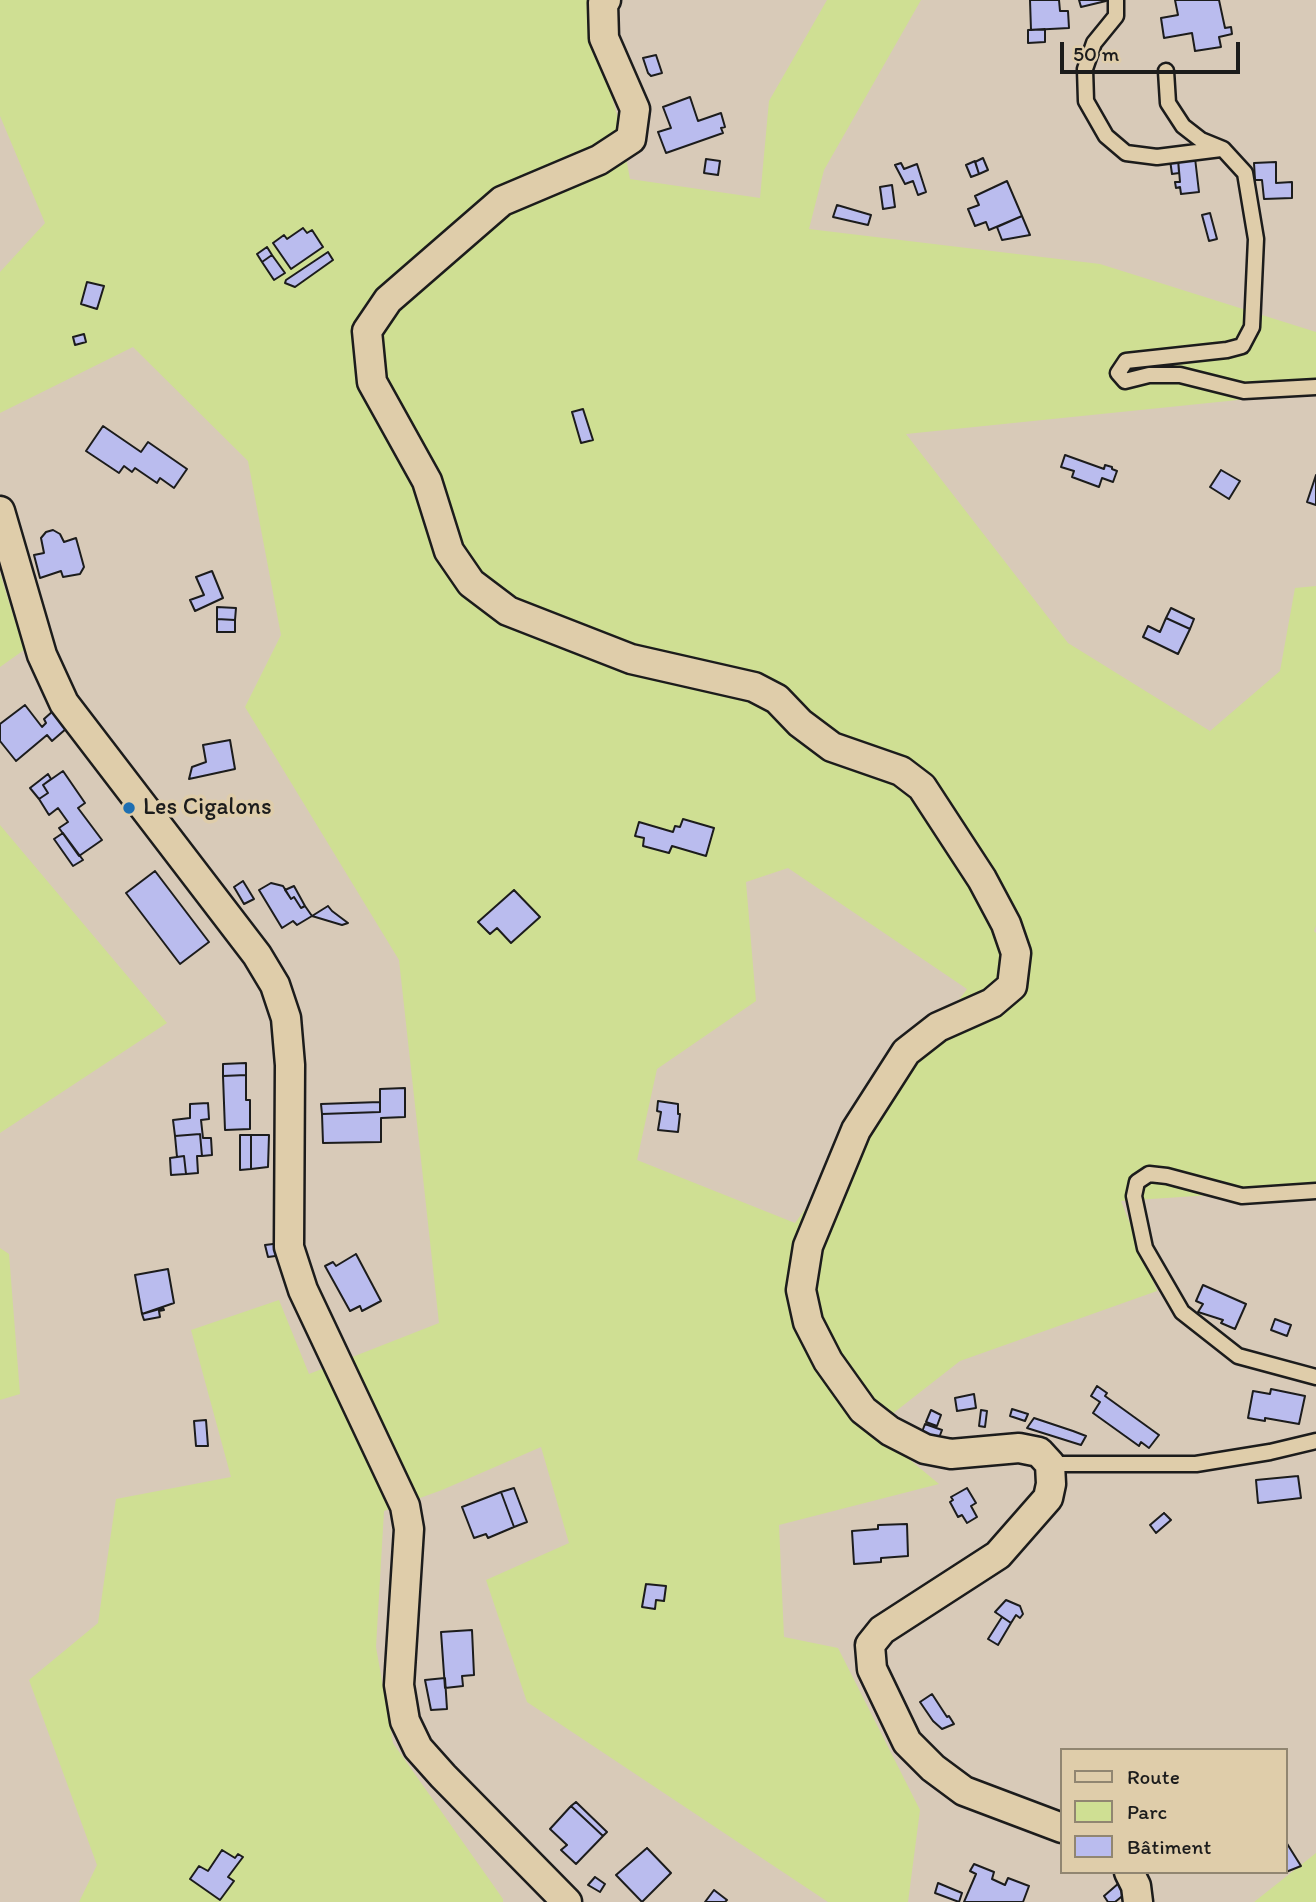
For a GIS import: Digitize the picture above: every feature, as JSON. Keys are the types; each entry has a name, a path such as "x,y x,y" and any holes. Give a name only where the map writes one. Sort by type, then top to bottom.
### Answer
{"street":[{"path":"606,0 603,3 604,38 635,108 631,139 599,160 502,201 388,300 367,331 372,382 428,481 450,551 471,583 508,611 631,659 754,687 778,699 800,723 832,747 901,771 922,786 982,879 1006,924 1016,953 1012,986 992,1003 938,1027 906,1052 856,1130 808,1246 801,1290 808,1322 828,1361 863,1410 890,1431 925,1449 951,1454 1019,1448 1039,1452 1050,1464 1051,1485 1048,1499 998,1555 881,1630 870,1645 872,1669 907,1742 933,1768 964,1791 1060,1827"},
{"path":"0,511 42,654 64,703 257,954 275,985 286,1018 290,1065 289,1247 303,1290 405,1506 409,1529 399,1685 405,1721 418,1748 443,1776 567,1902"},
{"path":"1130,1874 1136,1886 1138,1902"}],"lane":[{"path":"1116,0 1116,16 1094,43 1085,69 1086,101 1106,136 1126,153 1157,157 1223,149"},
{"path":"1166,71 1168,103 1183,126 1201,140 1223,149 1245,173 1256,239 1252,327 1242,346 1126,361 1118,373 1125,381 1149,375 1180,374 1244,391 1316,387"},
{"path":"1316,1191 1242,1196 1149,1174 1137,1182 1134,1196 1145,1248 1182,1312 1238,1356 1316,1377"},
{"path":"1050,1464 1196,1464 1270,1452 1316,1441"}],"green space":[{"path":"0,0 601,0 587,15 619,121 630,179 760,198 769,101 827,0 921,0 824,170 809,229 1100,264 1316,332 1316,392 906,434 1068,643 1210,731 1280,671 1295,588 1316,586 1316,1188 1121,1201 1157,1291 960,1361 873,1429 939,1484 779,1525 784,1637 838,1648 920,1810 908,1902 828,1902 527,1702 486,1580 569,1543 541,1447 442,1490 384,1511 376,1647 393,1743 503,1902 79,1902 97,1865 29,1680 98,1623 116,1499 231,1477 191,1330 279,1300 309,1374 439,1323 399,960 245,707 281,635 248,461 133,347 0,413 0,272 45,223 0,116","holes":["788,868 967,989 795,1223 637,1160 657,1069 756,1001 746,882"]},
{"path":"0,573 24,650 0,667"},
{"path":"0,825 167,1023 0,1133"},
{"path":"0,1248 9,1254 20,1394 0,1400"},
{"path":"1316,1853 1316,1902 1254,1902"}],"building":[{"path":"1030,0 1059,0 1060,11 1068,11 1069,28 1031,30"},
{"path":"1079,0 1106,0 1106,1 1081,7"},
{"path":"1175,0 1219,0 1225,28 1231,27 1232,34 1219,37 1221,47 1195,51 1192,33 1164,38 1161,18 1178,15"},
{"path":"1045,29 1045,42 1028,43 1028,30"},
{"path":"656,55 662,73 651,76 643,58"},
{"path":"690,97 698,121 721,113 725,127 721,128 723,133 666,153 658,132 671,128 663,107"},
{"path":"983,158 988,170 979,174 975,162"},
{"path":"1195,158 1199,192 1181,194 1180,187 1176,188 1175,182 1180,182 1178,159"},
{"path":"706,159 720,161 718,175 704,173"},
{"path":"1178,159 1179,173 1172,174 1170,160"},
{"path":"975,161 979,174 971,177 966,165"},
{"path":"1276,162 1276,183 1292,182 1292,198 1264,199 1262,180 1255,180 1254,163"},
{"path":"901,163 904,169 917,164 926,192 918,195 913,181 905,184 895,165"},
{"path":"1007,181 1022,216 989,230 986,222 975,226 968,209 979,205 975,196"},
{"path":"892,185 895,207 883,209 880,187"},
{"path":"837,205 871,215 868,225 833,217"},
{"path":"1210,213 1217,239 1209,241 1202,215"},
{"path":"1022,216 1030,235 1002,240 997,227"},
{"path":"303,228 307,233 312,230 323,247 291,269 273,243 284,235 287,239"},
{"path":"267,247 272,255 262,262 257,254"},
{"path":"328,252 333,260 295,287 285,283 286,280"},
{"path":"272,255 285,273 274,280 262,262"},
{"path":"87,282 104,286 97,309 81,304"},
{"path":"84,334 86,342 75,345 73,337"},
{"path":"583,409 593,440 581,443 572,412"},
{"path":"103,426 141,452 148,442 187,469 174,488 160,478 157,483 135,468 132,472 124,466 119,473 86,451"},
{"path":"1065,455 1104,469 1105,465 1112,467 1117,471 1113,482 1102,478 1099,487 1072,477 1074,471 1061,467"},
{"path":"1221,470 1240,481 1229,499 1210,487"},
{"path":"1316,475 1316,505 1307,502"},
{"path":"53,530 60,534 64,542 76,538 84,567 80,574 63,577 61,571 40,578 34,555 44,553 41,538 46,532"},
{"path":"212,571 223,598 195,611 190,600 204,595 196,577"},
{"path":"217,607 236,608 235,620 217,619"},
{"path":"1171,608 1194,619 1190,629 1166,618"},
{"path":"1166,618 1190,629 1178,654 1143,637 1148,626 1160,632"},
{"path":"217,619 235,620 235,632 217,632"},
{"path":"25,705 42,727 46,723 44,719 53,711 67,728 52,741 47,735 16,761 0,741 0,724"},
{"path":"230,740 235,769 189,779 192,767 206,762 203,745"},
{"path":"63,771 85,803 78,808 102,840 79,856 59,828 68,822 58,808 49,815 39,799 48,793 43,785"},
{"path":"48,774 51,779 43,785 48,793 39,799 30,788"},
{"path":"683,819 714,828 706,856 672,846 669,853 643,846 644,838 635,836 639,822 673,832 675,826 680,827"},
{"path":"63,833 83,860 73,866 54,839"},
{"path":"155,871 209,942 180,964 126,893"},
{"path":"243,881 254,899 244,904 234,887"},
{"path":"271,883 283,886 291,899 294,897 301,908 305,906 312,916 297,925 293,921 282,928 259,890"},
{"path":"294,886 305,906 301,908 285,890"},
{"path":"514,890 540,917 511,943 497,928 490,934 478,922"},
{"path":"328,906 348,923 342,925 312,916"},
{"path":"246,1063 246,1075 223,1076 223,1064"},
{"path":"246,1075 246,1100 250,1100 250,1129 225,1130 223,1076"},
{"path":"405,1088 405,1117 381,1118 381,1142 323,1143 322,1114 380,1112 380,1089"},
{"path":"658,1101 678,1104 678,1132 658,1130 661,1112 657,1111"},
{"path":"380,1102 380,1112 322,1114 321,1104"},
{"path":"208,1103 209,1119 201,1120 203,1138 211,1138 212,1155 202,1156 200,1134 175,1136 173,1120 190,1118 190,1104"},
{"path":"200,1134 202,1156 197,1156 198,1173 186,1174 184,1156 177,1157 175,1136"},
{"path":"240,1135 251,1135 251,1169 240,1170"},
{"path":"251,1135 269,1135 268,1167 251,1169"},
{"path":"184,1156 186,1174 171,1175 170,1158"},
{"path":"281,1243 283,1255 268,1257 265,1245"},
{"path":"356,1254 381,1301 362,1311 360,1306 350,1311 325,1266 333,1262 336,1266"},
{"path":"168,1269 174,1303 142,1314 135,1275"},
{"path":"1203,1285 1246,1304 1235,1329 1221,1323 1223,1320 1198,1312 1203,1304 1196,1301"},
{"path":"163,1308 164,1310 159,1311 160,1317 144,1320 142,1314"},
{"path":"1275,1319 1291,1325 1287,1336 1271,1330"},
{"path":"1097,1386 1107,1393 1105,1396 1159,1435 1149,1448 1141,1442 1139,1446 1093,1413 1100,1402 1091,1396"},
{"path":"1271,1389 1305,1396 1299,1424 1248,1418 1253,1391 1270,1394"},
{"path":"974,1394 976,1408 957,1411 955,1398"},
{"path":"1012,1409 1028,1414 1025,1421 1010,1416"},
{"path":"931,1410 941,1415 937,1426 926,1422"},
{"path":"981,1410 987,1411 985,1427 979,1426"},
{"path":"1034,1418 1086,1436 1081,1445 1027,1428"},
{"path":"206,1420 208,1446 196,1446 194,1421"},
{"path":"925,1424 942,1430 939,1438 922,1432"},
{"path":"1298,1476 1301,1498 1258,1503 1256,1480"},
{"path":"514,1488 527,1522 514,1527 501,1492"},
{"path":"967,1488 976,1503 971,1506 977,1517 967,1523 962,1515 958,1517 950,1502 953,1500 951,1497"},
{"path":"501,1492 514,1527 488,1538 486,1534 474,1538 462,1507"},
{"path":"1164,1513 1171,1520 1156,1533 1150,1525"},
{"path":"907,1524 908,1556 854,1564 852,1531 878,1529 878,1525"},
{"path":"646,1584 666,1586 664,1601 656,1600 655,1609 642,1607"},
{"path":"1006,1600 1020,1606 1023,1614 1020,1618 1016,1615 1011,1623 995,1612"},
{"path":"1002,1617 1011,1623 998,1645 988,1639"},
{"path":"472,1630 474,1675 462,1676 463,1686 445,1688 441,1632"},
{"path":"445,1678 447,1709 431,1710 425,1680"},
{"path":"932,1694 954,1724 942,1729 933,1721 920,1702"},
{"path":"576,1802 607,1832 603,1836 571,1806"},
{"path":"571,1806 603,1836 576,1864 561,1850 567,1845 550,1829"},
{"path":"1288,1845 1301,1866 1288,1871"},
{"path":"647,1848 671,1873 642,1902 616,1875"},
{"path":"222,1850 235,1858 238,1854 243,1857 228,1877 234,1881 220,1900 190,1879 199,1866 208,1871"},
{"path":"974,1864 994,1872 992,1879 1005,1885 1008,1878 1029,1886 1023,1902 964,1902 976,1874 970,1871"},
{"path":"595,1877 605,1884 600,1892 588,1885"},
{"path":"938,1883 962,1893 959,1902 935,1893"},
{"path":"1119,1883 1126,1893 1115,1902 1108,1902 1104,1896"},
{"path":"714,1890 727,1900 705,1902"}],"place":[{"name":"Les Cigalons","path":"129,808"}]}
